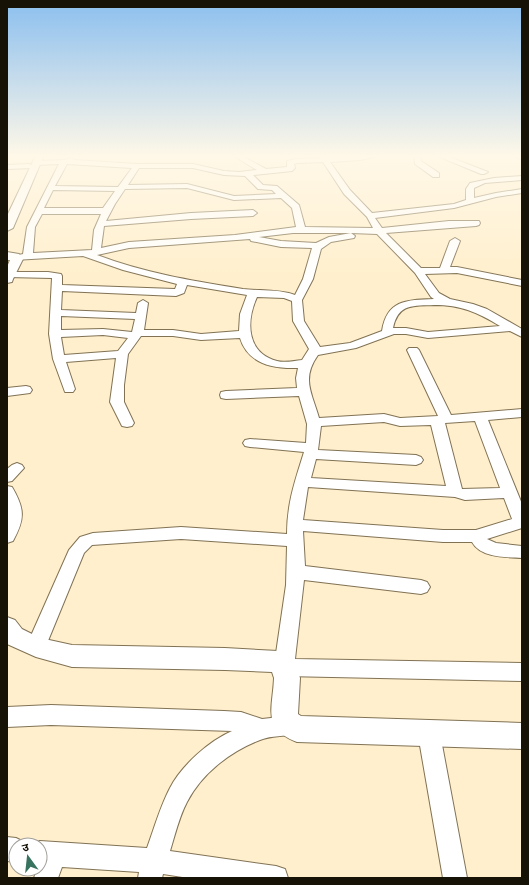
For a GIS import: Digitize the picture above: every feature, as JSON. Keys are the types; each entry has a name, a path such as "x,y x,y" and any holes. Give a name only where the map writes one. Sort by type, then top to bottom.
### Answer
{"main road":[{"path":"7,214 14,196"},
{"path":"7,226 20,196"},
{"path":"8,277 17,257"},
{"path":"7,627 13,636 36,647 72,656 251,660 278,662 284,667 287,674 284,713 285,719 289,726 297,729 522,736"}],"street":[{"path":"17,257 30,233 38,211 46,196"},
{"path":"90,253 100,224 117,196"},
{"path":"232,196 240,198 277,196"},
{"path":"283,196 296,207 301,229"},
{"path":"351,196 370,216 379,231 418,271 435,295 447,302"},
{"path":"470,196 470,203"},
{"path":"370,216 442,208 470,203 492,196"},
{"path":"38,211 107,211"},
{"path":"100,224 253,213"},
{"path":"17,257 90,253 129,245 242,237 301,229 379,231 449,224 476,223"},
{"path":"366,230 363,234 324,242 319,246 308,279 297,300 298,320 315,349 305,364 303,372 304,392 313,422 314,431 311,451 301,482 294,533 296,572 284,667 522,672"},
{"path":"242,237 281,244 319,246"},
{"path":"444,269 455,241"},
{"path":"90,253 141,273 253,293 290,297 297,300"},
{"path":"418,271 444,269 465,271 522,283"},
{"path":"8,277 57,276 55,334 59,359 69,389"},
{"path":"57,288 176,293 180,291 183,281"},
{"path":"253,293 245,310 244,334 253,352 269,362 282,365 305,364"},
{"path":"387,333 392,312 396,308 409,304 447,302 477,308 522,334"},
{"path":"127,423 117,402 122,354 136,334 142,303"},
{"path":"55,313 140,316"},
{"path":"314,352 352,346 387,333 406,331 428,335 511,328"},
{"path":"55,334 103,332 136,334 173,333 201,337 244,334"},
{"path":"413,350 442,420 455,492"},
{"path":"59,359 122,354"},
{"path":"7,392 26,390"},
{"path":"226,395 304,392"},
{"path":"313,422 384,418 404,422 522,413"},
{"path":"36,647 76,550 86,541 106,538 182,534 294,533 478,536 484,533 514,526 519,523 520,519 515,501 480,416"},
{"path":"250,443 311,451 416,460"},
{"path":"301,482 455,492 465,495 515,501"},
{"path":"7,491 15,509 15,516 7,537"},
{"path":"478,536 478,541 482,545 489,548 522,552"},
{"path":"296,572 421,587"},
{"path":"7,717 51,715 224,720 241,722 262,729"},
{"path":"152,869 178,795 195,772 211,756 233,742 262,729 289,726"},
{"path":"429,734 455,878"},
{"path":"48,853 152,869 276,878"}]}
